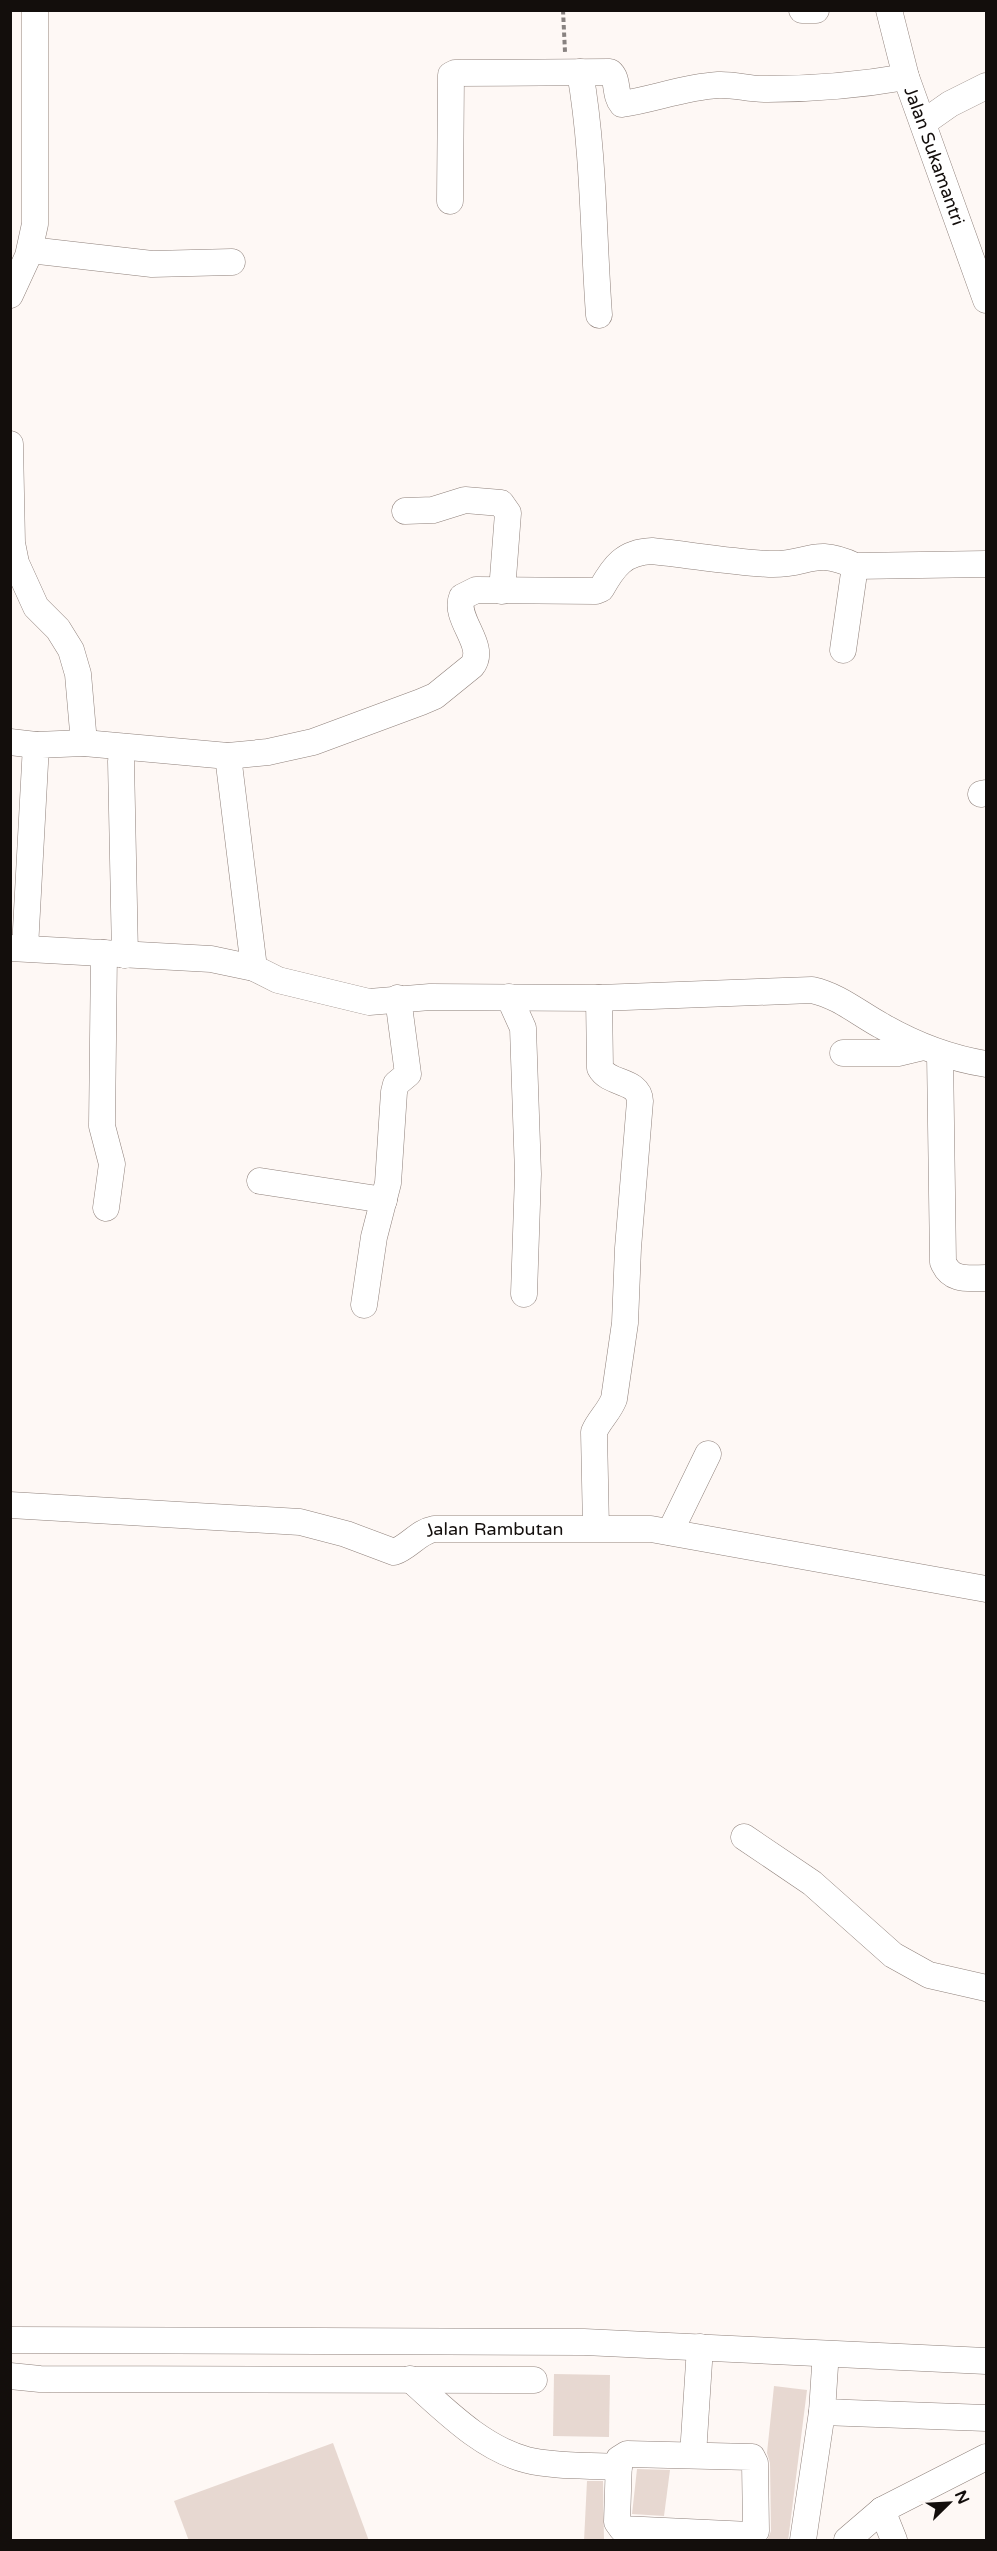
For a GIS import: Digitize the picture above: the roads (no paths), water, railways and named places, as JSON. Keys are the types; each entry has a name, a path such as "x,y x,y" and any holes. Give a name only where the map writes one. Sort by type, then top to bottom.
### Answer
{"street":[{"path":"10,295 30,250 35,224 35,10"},
{"path":"802,10 816,10"},
{"name":"Jalan Sukamantri","path":"889,10 906,76 987,300"},
{"path":"572,73 590,133 592,211 599,315"},
{"path":"450,201 452,75 455,74 612,73 615,76 622,104 675,91 720,85 755,89 808,88 866,84 906,76"},
{"path":"922,123 950,104 987,86"},
{"path":"30,250 152,264 232,262"},
{"path":"10,444 12,543 16,563 36,607 58,629 72,650 78,674 84,742"},
{"path":"405,511 433,510 465,500 501,503 508,513 502,591"},
{"path":"10,742 36,745 84,742 228,756 268,752 313,742 435,696 472,666 476,656 461,611 462,597 476,590 598,591 618,562 629,555 645,551 770,564 822,556 855,566 987,564"},
{"path":"843,650 855,566"},
{"path":"36,745 18,948 211,959 254,968 278,980 369,1002 398,998 598,998 812,990 829,993 887,1029 931,1050 987,1065"},
{"path":"228,756 254,968"},
{"path":"106,1208 112,1164 102,1126 114,954 121,761"},
{"path":"364,1305 374,1237 384,1200 394,1092 396,1084 408,1074 398,998"},
{"path":"509,998 523,1028 528,1174 524,1294"},
{"path":"596,1528 594,1432 598,1423 610,1410 614,1399 625,1323 628,1248 640,1101 633,1087 604,1075 600,1068 598,998"},
{"path":"843,1053 885,1054 931,1050"},
{"path":"931,1050 943,1262 947,1272 956,1277 987,1278"},
{"path":"260,1180 384,1200"},
{"path":"670,1532 708,1454"},
{"name":"Jalan Rambutan","path":"10,1505 300,1522 346,1534 390,1551 401,1549 421,1534 434,1529 635,1528 670,1532 987,1589"},
{"path":"744,1837 812,1883 893,1955 929,1975 987,1988"},
{"path":"10,2340 584,2342 987,2361"},
{"path":"693,2455 700,2347"},
{"path":"803,2541 822,2412 825,2366"},
{"path":"10,2376 40,2379 534,2380"},
{"path":"10,2390 40,2379"},
{"path":"410,2379 461,2423 504,2452 528,2460 619,2467"},
{"path":"822,2412 987,2418"},
{"path":"627,2454 693,2455 749,2456 753,2459 756,2529 754,2533 750,2535 622,2529 617,2522 619,2459 627,2454"},
{"path":"847,2541 882,2510 987,2457"},
{"path":"882,2510 894,2541"}]}
